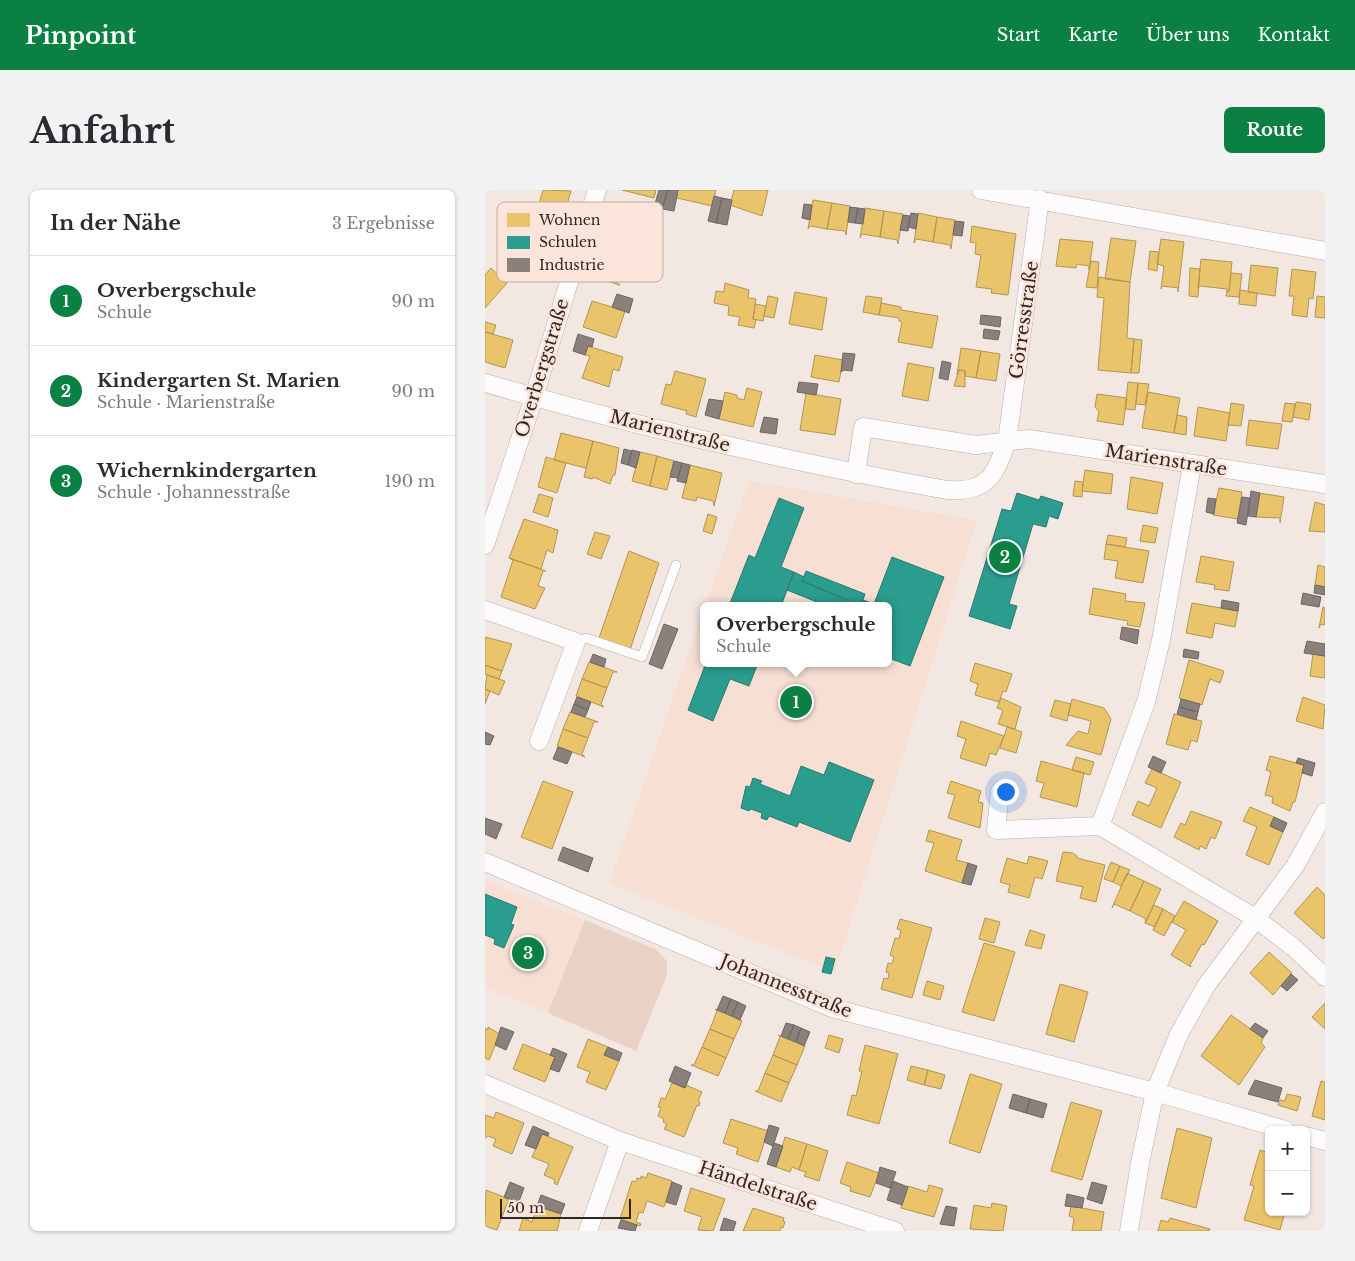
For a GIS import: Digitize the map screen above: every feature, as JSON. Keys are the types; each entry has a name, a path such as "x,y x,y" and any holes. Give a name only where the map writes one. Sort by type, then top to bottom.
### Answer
{"street":[{"name":"Overbergstraße","path":"593,202 597,190"},
{"path":"981,190 1325,251"},
{"name":"Görresstraße","path":"1007,441 1040,199"},
{"name":"Overbergstraße","path":"485,545 534,397 569,282"},
{"name":"Marienstraße","path":"485,383 753,452 856,474 962,491 985,484 998,466 1007,441"},
{"name":"Marienstraße","path":"856,474 863,427 976,444 1029,439 1325,484"},
{"path":"1100,826 1146,702 1161,640 1192,465"},
{"path":"485,610 576,642 539,741"},
{"path":"1000,791 996,830 1100,826 1255,918 1293,947 1325,977"},
{"path":"1129,1231 1139,1163 1155,1092 1179,1034 1206,986 1295,866 1325,812"},
{"name":"Johannesstraße","path":"485,862 831,1008 1155,1092 1271,1126"},
{"name":"Händelstraße","path":"485,1084 620,1141 895,1231"},
{"path":"1310,1137 1325,1141"},
{"path":"588,1231 620,1141"}],"lane":[{"path":"576,642 586,638 642,657 676,565"}],"shaded area":[{"path":"749,481 977,520 835,972 609,884 700,620 700,667 892,667 892,602 706,602"},
{"path":"485,880 585,920 548,1013 485,987"},
{"path":"585,920 655,949 667,961 667,975 636,1051 548,1013"}],"building: Wohnen":[{"path":"543,190 571,191 568,202 540,202"},
{"path":"622,190 656,190 654,198"},
{"path":"678,190 716,190 712,206 677,198"},
{"path":"734,190 768,190 762,216 730,205"},
{"path":"813,200 832,203 827,229 810,226 808,229"},
{"path":"832,203 850,206 846,235 845,231 827,229"},
{"path":"865,208 884,211 880,237 862,234 860,238"},
{"path":"884,211 903,214 898,244 897,240 880,237"},
{"path":"918,213 937,217 933,242 916,239 914,243"},
{"path":"937,217 955,220 951,249 950,245 933,242"},
{"path":"972,226 1016,234 1008,295 991,293 992,289 976,287 981,255 975,254 976,243 970,242"},
{"path":"1111,238 1136,241 1130,282 1105,279"},
{"path":"1060,239 1093,242 1089,270 1089,266 1077,264 1076,268 1056,266"},
{"path":"1161,239 1184,242 1178,292 1178,288 1162,286 1161,289 1164,266 1157,264"},
{"path":"1150,251 1159,252 1157,271 1148,269"},
{"path":"1201,259 1232,262 1229,291 1227,289 1200,286 1198,288"},
{"path":"1091,261 1099,262 1097,288 1086,287"},
{"path":"1251,265 1278,268 1275,296 1248,292"},
{"path":"491,268 497,274 497,282 507,283 485,308 485,275"},
{"path":"1190,268 1200,269 1198,297 1189,296"},
{"path":"1292,269 1316,272 1313,299 1309,298 1307,317 1292,315 1294,296 1289,296"},
{"path":"1231,273 1242,274 1239,297 1226,296 1227,291 1229,291"},
{"path":"1099,277 1130,282 1127,338 1134,339 1131,373 1098,370 1104,298 1097,297"},
{"path":"725,283 749,290 748,298 756,299 753,319 756,320 754,328 738,325 740,317 728,315 729,306 714,303 716,291 724,292"},
{"path":"1240,290 1257,293 1256,306 1239,304"},
{"path":"795,292 827,298 822,330 789,324"},
{"path":"768,296 778,298 774,318 764,316"},
{"path":"866,296 882,298 879,315 863,312"},
{"path":"1317,296 1325,297 1325,318 1315,317"},
{"path":"592,301 625,311 616,338 583,327"},
{"path":"881,303 901,307 901,310 938,316 932,348 898,342 902,322 899,321 899,318 879,315"},
{"path":"755,304 766,306 763,321 753,319"},
{"path":"485,322 496,325 493,334 485,332"},
{"path":"485,332 513,340 505,368 485,362"},
{"path":"1134,339 1142,340 1139,373 1131,373"},
{"path":"588,346 623,357 619,371 613,369 609,387 582,378 590,356 585,355"},
{"path":"961,348 981,351 976,378 965,376 965,371 959,370 957,375"},
{"path":"981,351 1000,354 996,381 976,378"},
{"path":"815,355 843,360 839,382 811,377"},
{"path":"908,363 934,368 928,401 902,396"},
{"path":"959,370 965,371 965,387 954,386"},
{"path":"675,371 706,379 696,417 686,414 687,411 661,404 666,384 671,385"},
{"path":"1128,382 1138,383 1135,410 1125,409"},
{"path":"1138,383 1149,384 1145,405 1136,404"},
{"path":"747,388 762,392 753,427 719,419 725,392 737,395 737,398 744,400"},
{"path":"1148,392 1180,398 1174,433 1142,428"},
{"path":"806,393 841,399 835,435 800,430"},
{"path":"1097,394 1127,398 1123,425 1097,421 1099,412 1095,407"},
{"path":"1296,402 1311,404 1309,420 1293,417"},
{"path":"1231,403 1244,405 1241,426 1228,425"},
{"path":"1285,403 1295,404 1292,422 1282,421"},
{"path":"1198,407 1230,413 1226,441 1194,436"},
{"path":"1177,415 1187,417 1186,435 1174,433"},
{"path":"1249,420 1282,424 1278,449 1246,445"},
{"path":"561,433 593,441 586,468 554,460"},
{"path":"593,441 619,448 615,475 613,475 610,484 593,477 592,479 584,477"},
{"path":"640,452 657,456 650,486 632,481"},
{"path":"657,456 674,461 667,490 650,486"},
{"path":"546,457 566,463 557,493 538,487"},
{"path":"690,465 722,473 714,506 713,501 697,497 696,501 682,498"},
{"path":"1085,470 1113,474 1111,494 1082,491"},
{"path":"1131,477 1163,483 1157,514 1127,509"},
{"path":"1075,481 1083,482 1082,497 1073,496"},
{"path":"1219,488 1242,492 1238,519 1213,515"},
{"path":"1259,493 1284,497 1280,523 1280,518 1256,517"},
{"path":"539,494 553,498 548,517 533,512"},
{"path":"1315,502 1325,505 1325,532 1309,531"},
{"path":"708,514 717,517 712,534 703,531"},
{"path":"524,519 558,530 553,553 547,550 541,569 509,558"},
{"path":"1143,525 1158,528 1155,543 1140,541"},
{"path":"595,532 610,536 601,559 587,554"},
{"path":"1108,535 1127,538 1125,547 1106,544"},
{"path":"1106,544 1149,551 1143,583 1115,578 1118,561 1104,559"},
{"path":"629,551 659,563 630,650 599,638"},
{"path":"1201,556 1234,562 1229,591 1214,589 1215,585 1196,582"},
{"path":"509,558 546,571 543,571 538,586 545,588 535,609 501,597 513,560"},
{"path":"1318,565 1325,567 1325,587 1315,585"},
{"path":"1093,588 1126,594 1125,601 1145,603 1140,627 1127,625 1128,621 1089,614"},
{"path":"1192,603 1238,611 1235,627 1215,623 1212,638 1186,633"},
{"path":"1323,607 1325,608 1325,625 1321,624 1319,628"},
{"path":"485,637 512,644 502,671 485,665"},
{"path":"1313,654 1325,656 1325,678 1310,676"},
{"path":"1189,660 1224,671 1220,683 1210,679 1202,705 1179,698"},
{"path":"589,662 617,672 613,672 607,688 582,679"},
{"path":"975,663 1012,674 1006,692 1003,691 999,702 975,695 978,684 970,681"},
{"path":"485,665 502,671 499,679 485,674"},
{"path":"487,675 505,681 499,695 485,689"},
{"path":"582,679 607,688 601,704 604,707 576,696"},
{"path":"485,689 490,691 485,704"},
{"path":"1303,697 1325,705 1323,729 1296,721"},
{"path":"1001,698 1021,707 1015,729 998,724 1003,710 997,708"},
{"path":"1072,699 1104,708 1111,719 1101,755 1066,745 1078,731 1088,734 1091,721 1068,715"},
{"path":"1055,700 1071,704 1067,721 1050,716"},
{"path":"570,712 598,722 594,722 588,738 563,729"},
{"path":"1174,714 1202,721 1197,742 1191,740 1188,750 1166,744"},
{"path":"961,721 1004,736 996,755 990,753 986,766 960,758 966,739 957,736"},
{"path":"1007,727 1022,732 1016,753 1000,748"},
{"path":"563,729 588,738 582,754 585,757 557,746"},
{"path":"1270,756 1304,765 1295,802 1293,802 1290,811 1272,803 1273,797 1265,795 1271,772 1266,770"},
{"path":"1076,757 1094,762 1090,775 1072,770"},
{"path":"1041,761 1084,773 1077,807 1040,797 1044,783 1036,781"},
{"path":"1152,769 1181,782 1161,828 1132,815 1138,801 1149,806 1157,788 1145,783"},
{"path":"543,781 573,792 552,849 521,837"},
{"path":"951,781 981,791 978,802 983,803 980,828 948,818 955,795 947,793"},
{"path":"1250,807 1274,817 1270,826 1283,832 1269,865 1246,855 1257,827 1243,821"},
{"path":"1191,811 1222,822 1215,839 1211,837 1206,849 1200,846 1199,850 1174,837 1181,823 1185,825"},
{"path":"929,830 962,840 956,860 968,863 962,883 925,871 934,843 926,841"},
{"path":"1063,852 1073,853 1077,858 1105,865 1096,902 1080,898 1083,887 1056,881"},
{"path":"1029,856 1048,861 1042,879 1035,877 1029,898 1008,892 1010,885 1000,882 1007,858 1027,864"},
{"path":"1111,862 1120,866 1113,882 1104,879"},
{"path":"1120,866 1130,870 1121,886 1113,882"},
{"path":"1127,873 1144,881 1130,911 1114,904 1112,908"},
{"path":"1144,881 1161,889 1145,923 1146,919 1130,911"},
{"path":"1317,887 1325,895 1325,937 1323,939 1294,913"},
{"path":"1184,901 1218,921 1204,945 1202,944 1190,965 1191,967 1171,955 1186,930 1172,922"},
{"path":"1154,905 1163,909 1155,927 1145,923"},
{"path":"1163,909 1175,916 1164,936 1153,930"},
{"path":"985,918 1000,922 994,943 979,939"},
{"path":"900,919 932,928 912,998 881,989 884,978 888,979 889,973 886,972 888,963 892,964 894,957 890,955 895,938 899,939 901,930 897,929"},
{"path":"1030,930 1045,935 1041,949 1025,945"},
{"path":"984,943 1015,952 994,1021 962,1012"},
{"path":"1269,952 1292,973 1273,995 1250,973"},
{"path":"927,981 944,986 940,1000 923,995"},
{"path":"1060,984 1088,992 1074,1042 1046,1034"},
{"path":"1325,1003 1325,1029 1312,1017"},
{"path":"715,1009 742,1021 734,1039 710,1029 717,1011"},
{"path":"1231,1015 1263,1038 1261,1043 1265,1047 1239,1085 1201,1056"},
{"path":"488,1027 500,1034 489,1060 485,1058 485,1028 488,1030"},
{"path":"710,1029 734,1039 726,1058 702,1047"},
{"path":"778,1035 805,1046 797,1065 773,1055 780,1037"},
{"path":"829,1035 843,1039 839,1053 825,1048"},
{"path":"588,1039 608,1047 604,1055 619,1061 606,1090 586,1082 590,1072 577,1067"},
{"path":"523,1044 555,1057 545,1082 513,1069"},
{"path":"865,1045 898,1054 879,1124 847,1115 852,1095 856,1096 862,1071 859,1071"},
{"path":"702,1047 726,1058 718,1076 691,1065 694,1065"},
{"path":"773,1055 797,1065 789,1083 765,1073"},
{"path":"911,1066 928,1070 924,1085 907,1080"},
{"path":"928,1070 945,1075 941,1089 924,1085"},
{"path":"765,1073 789,1083 781,1102 755,1091 758,1091"},
{"path":"970,1074 1002,1084 980,1153 949,1143"},
{"path":"1321,1081 1325,1082 1325,1120 1312,1116"},
{"path":"672,1083 685,1088 686,1085 702,1092 698,1101 700,1102 699,1106 697,1105 684,1137 664,1129 667,1124 663,1122 664,1119 658,1116 661,1108 658,1107 661,1098 665,1099"},
{"path":"1287,1094 1301,1097 1297,1111 1278,1105 1280,1100 1285,1101"},
{"path":"1071,1102 1102,1111 1082,1180 1051,1171"},
{"path":"496,1112 524,1123 512,1154 493,1146 496,1139 488,1136 485,1138 485,1115 494,1118"},
{"path":"731,1119 768,1131 758,1162 736,1154 738,1148 723,1143"},
{"path":"1177,1128 1212,1138 1196,1208 1161,1198"},
{"path":"542,1134 573,1147 557,1185 554,1183 555,1180 544,1175 549,1164 532,1157"},
{"path":"785,1137 807,1144 799,1170 792,1167 790,1172 776,1167"},
{"path":"807,1144 828,1151 819,1181 804,1176 806,1172 799,1170"},
{"path":"1260,1150 1265,1152 1265,1216 1284,1216 1280,1230 1244,1220 1254,1186 1250,1185"},
{"path":"847,1162 879,1173 870,1197 850,1191 851,1187 840,1183"},
{"path":"648,1173 672,1181 664,1207 647,1201 643,1213 639,1212 636,1222 641,1224 640,1226 620,1219 632,1181 636,1182 637,1178 641,1179 641,1176 646,1178"},
{"path":"929,1185 943,1189 934,1217 901,1208 908,1186 927,1192"},
{"path":"691,1188 725,1199 713,1231 698,1230 702,1217 684,1211"},
{"path":"486,1190 509,1199 497,1230 485,1226"},
{"path":"992,1203 1007,1206 1003,1231 970,1229 974,1205 991,1208"},
{"path":"537,1206 561,1214 557,1231 519,1231 523,1218 532,1222"},
{"path":"1071,1206 1104,1212 1101,1231 1072,1231 1074,1218 1069,1216"},
{"path":"753,1208 784,1218 783,1228 781,1227 780,1231 743,1231"},
{"path":"1170,1218 1210,1229 1209,1231 1158,1231 1161,1220 1168,1222"}],"building: Schulen":[{"path":"1017,493 1039,500 1041,496 1063,503 1058,519 1049,516 1046,527 1033,524 1009,604 1017,606 1010,629 969,616 1002,509 1011,511"},
{"path":"779,498 804,508 781,567 794,572 783,602 731,602 749,555 755,558"},
{"path":"892,557 944,577 910,666 892,659 892,602 875,602"},
{"path":"806,571 865,594 862,602 854,602 802,581"},
{"path":"794,572 804,577 802,581 851,602 817,602 787,590"},
{"path":"704,667 756,667 749,686 730,679 713,721 688,710"},
{"path":"829,762 874,780 850,842 799,822 797,827 769,816 767,820 761,818 762,813 741,808 746,786 750,787 753,778 762,781 760,784 790,796 801,766 824,775"},
{"path":"485,894 517,907 511,924 514,925 504,948 494,944 495,939 485,935"},
{"path":"826,957 835,959 831,974 822,972"}],"building: Industrie":[{"path":"659,190 668,190 663,206 663,202 655,202"},
{"path":"668,190 678,190 674,211 663,209"},
{"path":"714,196 722,198 716,223 708,221"},
{"path":"722,198 732,200 727,225 716,223"},
{"path":"804,204 812,205 810,220 802,218"},
{"path":"850,207 858,208 855,223 848,222"},
{"path":"858,208 865,209 863,224 855,223"},
{"path":"911,213 918,214 916,229 908,227"},
{"path":"903,215 910,216 908,231 900,230"},
{"path":"955,221 964,222 962,236 953,235"},
{"path":"617,294 633,299 629,313 612,307"},
{"path":"981,315 1001,317 1000,327 980,324"},
{"path":"984,329 1000,331 998,340 983,338"},
{"path":"578,334 594,339 592,347 588,346 585,355 573,351"},
{"path":"843,353 855,354 852,371 844,370 841,372"},
{"path":"942,361 951,363 948,380 939,378"},
{"path":"799,382 818,384 816,395 797,392"},
{"path":"709,399 723,401 719,419 705,415"},
{"path":"764,417 778,419 776,434 760,432"},
{"path":"624,449 632,451 628,465 621,463"},
{"path":"632,450 640,452 636,468 628,465"},
{"path":"674,461 682,463 678,478 670,477"},
{"path":"682,463 690,465 686,483 677,481"},
{"path":"1251,491 1260,493 1256,517 1248,516"},
{"path":"1242,497 1250,498 1246,525 1237,523"},
{"path":"1208,498 1216,499 1214,514 1206,512"},
{"path":"1315,585 1325,587 1325,595 1314,593"},
{"path":"1303,593 1321,597 1319,607 1301,604"},
{"path":"1222,600 1239,603 1238,611 1221,608"},
{"path":"664,624 678,629 662,669 649,664"},
{"path":"1122,627 1139,630 1137,644 1120,639"},
{"path":"1307,641 1325,644 1325,656 1304,653"},
{"path":"1184,649 1199,652 1198,659 1183,657"},
{"path":"593,654 606,659 604,667 590,662"},
{"path":"577,697 591,702 588,710 574,704"},
{"path":"1181,699 1200,704 1198,712 1179,707"},
{"path":"574,704 588,710 585,717 571,712"},
{"path":"1179,707 1198,712 1196,720 1177,714"},
{"path":"485,732 494,736 490,745 485,744"},
{"path":"558,747 572,752 567,764 553,759"},
{"path":"1153,756 1166,762 1161,773 1148,767"},
{"path":"1298,758 1315,763 1312,776 1302,773 1304,765 1296,763"},
{"path":"1274,817 1287,823 1283,832 1270,826"},
{"path":"485,818 502,824 496,839 485,834"},
{"path":"563,847 593,858 588,872 558,860"},
{"path":"968,863 977,866 971,885 962,883"},
{"path":"1291,974 1298,980 1287,991 1281,986"},
{"path":"723,996 731,999 725,1013 717,1010"},
{"path":"731,999 738,1002 732,1016 725,1013"},
{"path":"738,1002 746,1006 740,1020 732,1016"},
{"path":"786,1023 794,1025 788,1039 781,1036"},
{"path":"1255,1023 1268,1031 1263,1038 1250,1029"},
{"path":"794,1025 801,1028 796,1042 788,1039"},
{"path":"501,1027 514,1032 506,1050 495,1045"},
{"path":"801,1028 810,1032 804,1046 796,1042"},
{"path":"608,1047 622,1053 619,1061 604,1055"},
{"path":"553,1048 567,1054 559,1072 550,1069 555,1057 550,1055"},
{"path":"675,1066 691,1073 685,1088 669,1081"},
{"path":"1255,1080 1282,1088 1278,1102 1248,1094"},
{"path":"1013,1094 1030,1099 1026,1113 1009,1108"},
{"path":"1030,1099 1047,1104 1043,1118 1026,1113"},
{"path":"769,1125 779,1128 773,1146 764,1142"},
{"path":"533,1126 549,1133 548,1136 542,1134 536,1149 525,1145"},
{"path":"774,1143 783,1146 776,1167 767,1164"},
{"path":"880,1167 896,1172 890,1188 876,1183"},
{"path":"893,1181 908,1187 902,1205 887,1200"},
{"path":"510,1182 524,1188 518,1204 504,1197"},
{"path":"672,1182 682,1186 676,1205 666,1202"},
{"path":"1092,1182 1107,1186 1102,1204 1087,1199"},
{"path":"1067,1194 1084,1198 1082,1208 1065,1206"},
{"path":"541,1195 565,1204 561,1214 537,1206"},
{"path":"946,1206 957,1208 954,1226 940,1224"},
{"path":"724,1218 736,1222 733,1231 720,1231"},
{"path":"621,1220 637,1225 635,1231 618,1228"}],"place":[{"name":"Kindergarten St. Marien","path":"1005,557"},
{"name":"Overbergschule","path":"796,702"},
{"name":"Wichernkindergarten","path":"528,953"}]}
